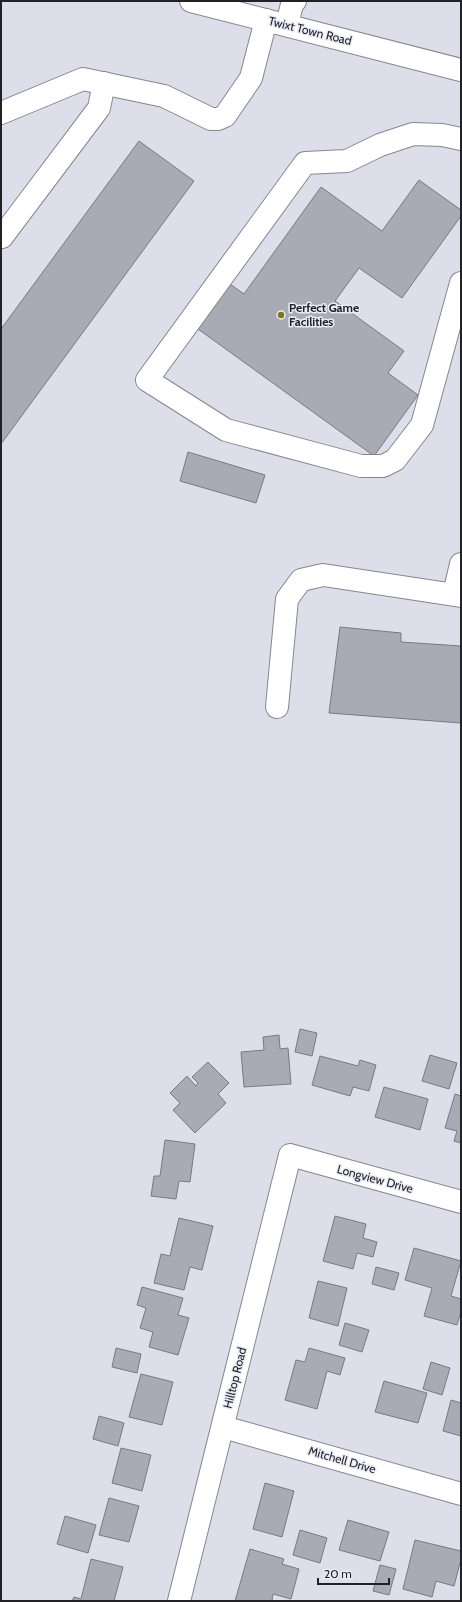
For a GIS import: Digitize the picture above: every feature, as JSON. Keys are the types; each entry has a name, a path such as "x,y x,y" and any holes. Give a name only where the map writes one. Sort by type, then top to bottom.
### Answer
{"street":[{"name":"Twixt Town Road","path":"191,1 258,13"},
{"name":"Twixt Town Road","path":"223,1 287,25 461,70"},
{"path":"287,25 292,4 295,1"},
{"path":"1,113 83,79 164,96 211,119 218,119 226,116 251,78 258,13"},
{"path":"1,237 99,108 104,83"},
{"path":"461,139 442,135 413,134 380,145 347,161 306,163 147,380 226,430 361,466 383,466 395,460 422,425 461,283"},
{"path":"277,707 287,599 301,580 323,574 457,595 461,564"},
{"name":"Longview Drive","path":"290,1155 461,1202"},
{"name":"Hilltop Road","path":"179,1601 290,1155"},
{"name":"Mitchell Drive","path":"223,1427 461,1494"}],"building":[{"path":"139,141 194,181 1,444 1,329"},
{"name":"Perfect Game Facilities","path":"419,180 461,210 461,216 402,298 359,268 335,301 404,351 388,373 418,395 374,456 198,329 230,284 244,294 321,187 382,231"},
{"path":"188,452 265,475 256,503 180,481"},
{"path":"340,627 401,633 401,642 461,646 461,723 329,713"},
{"path":"300,1029 317,1033 312,1056 295,1052"},
{"path":"279,1035 280,1049 288,1048 291,1084 244,1087 241,1052 264,1050 263,1037"},
{"path":"430,1055 457,1063 449,1089 422,1081"},
{"path":"320,1056 358,1066 360,1060 376,1065 369,1091 353,1087 350,1096 312,1085"},
{"path":"208,1062 229,1083 218,1094 226,1103 195,1133 173,1110 180,1103 170,1093 187,1076 196,1086 198,1083 192,1077"},
{"path":"384,1087 428,1099 420,1130 375,1117"},
{"path":"455,1094 461,1096 461,1143 454,1141 457,1131 445,1128"},
{"path":"165,1140 195,1144 190,1182 179,1181 176,1199 151,1196 154,1176 160,1176"},
{"path":"335,1216 366,1224 363,1238 377,1242 373,1257 357,1253 353,1269 323,1261"},
{"path":"179,1218 213,1226 202,1270 190,1267 184,1290 154,1283 161,1254 170,1256"},
{"path":"414,1248 461,1261 451,1296 461,1299 461,1311 457,1325 424,1316 432,1288 405,1280"},
{"path":"376,1267 399,1273 394,1290 372,1284"},
{"path":"318,1281 347,1288 338,1326 309,1318"},
{"path":"142,1287 183,1298 178,1315 189,1318 178,1355 149,1347 153,1332 140,1328 146,1308 137,1305"},
{"path":"345,1323 369,1330 362,1352 339,1345"},
{"path":"116,1348 141,1354 137,1373 112,1367"},
{"path":"309,1348 345,1358 340,1375 327,1371 317,1409 285,1400 296,1360 305,1362"},
{"path":"431,1362 450,1368 442,1395 423,1389"},
{"path":"141,1374 173,1382 162,1425 129,1417"},
{"path":"384,1381 427,1393 418,1423 375,1412"},
{"path":"451,1400 461,1403 461,1436 443,1431"},
{"path":"99,1416 124,1423 118,1446 93,1439"},
{"path":"121,1448 151,1455 142,1491 112,1483"},
{"path":"265,1483 294,1491 282,1537 253,1529"},
{"path":"109,1498 139,1506 129,1542 99,1535"},
{"path":"65,1516 96,1525 88,1553 57,1544"},
{"path":"348,1520 389,1532 380,1561 339,1550"},
{"path":"300,1530 327,1538 320,1563 293,1555"},
{"path":"415,1540 461,1551 461,1559 454,1586 436,1581 432,1597 403,1589"},
{"path":"250,1549 284,1559 282,1564 299,1569 291,1599 273,1594 272,1600 274,1601 235,1601"},
{"path":"91,1559 123,1567 114,1601 72,1601 74,1597 81,1599"},
{"path":"380,1565 396,1569 389,1595 373,1591"}],"place":[{"name":"Perfect Game Facilities","path":"281,315"}]}
